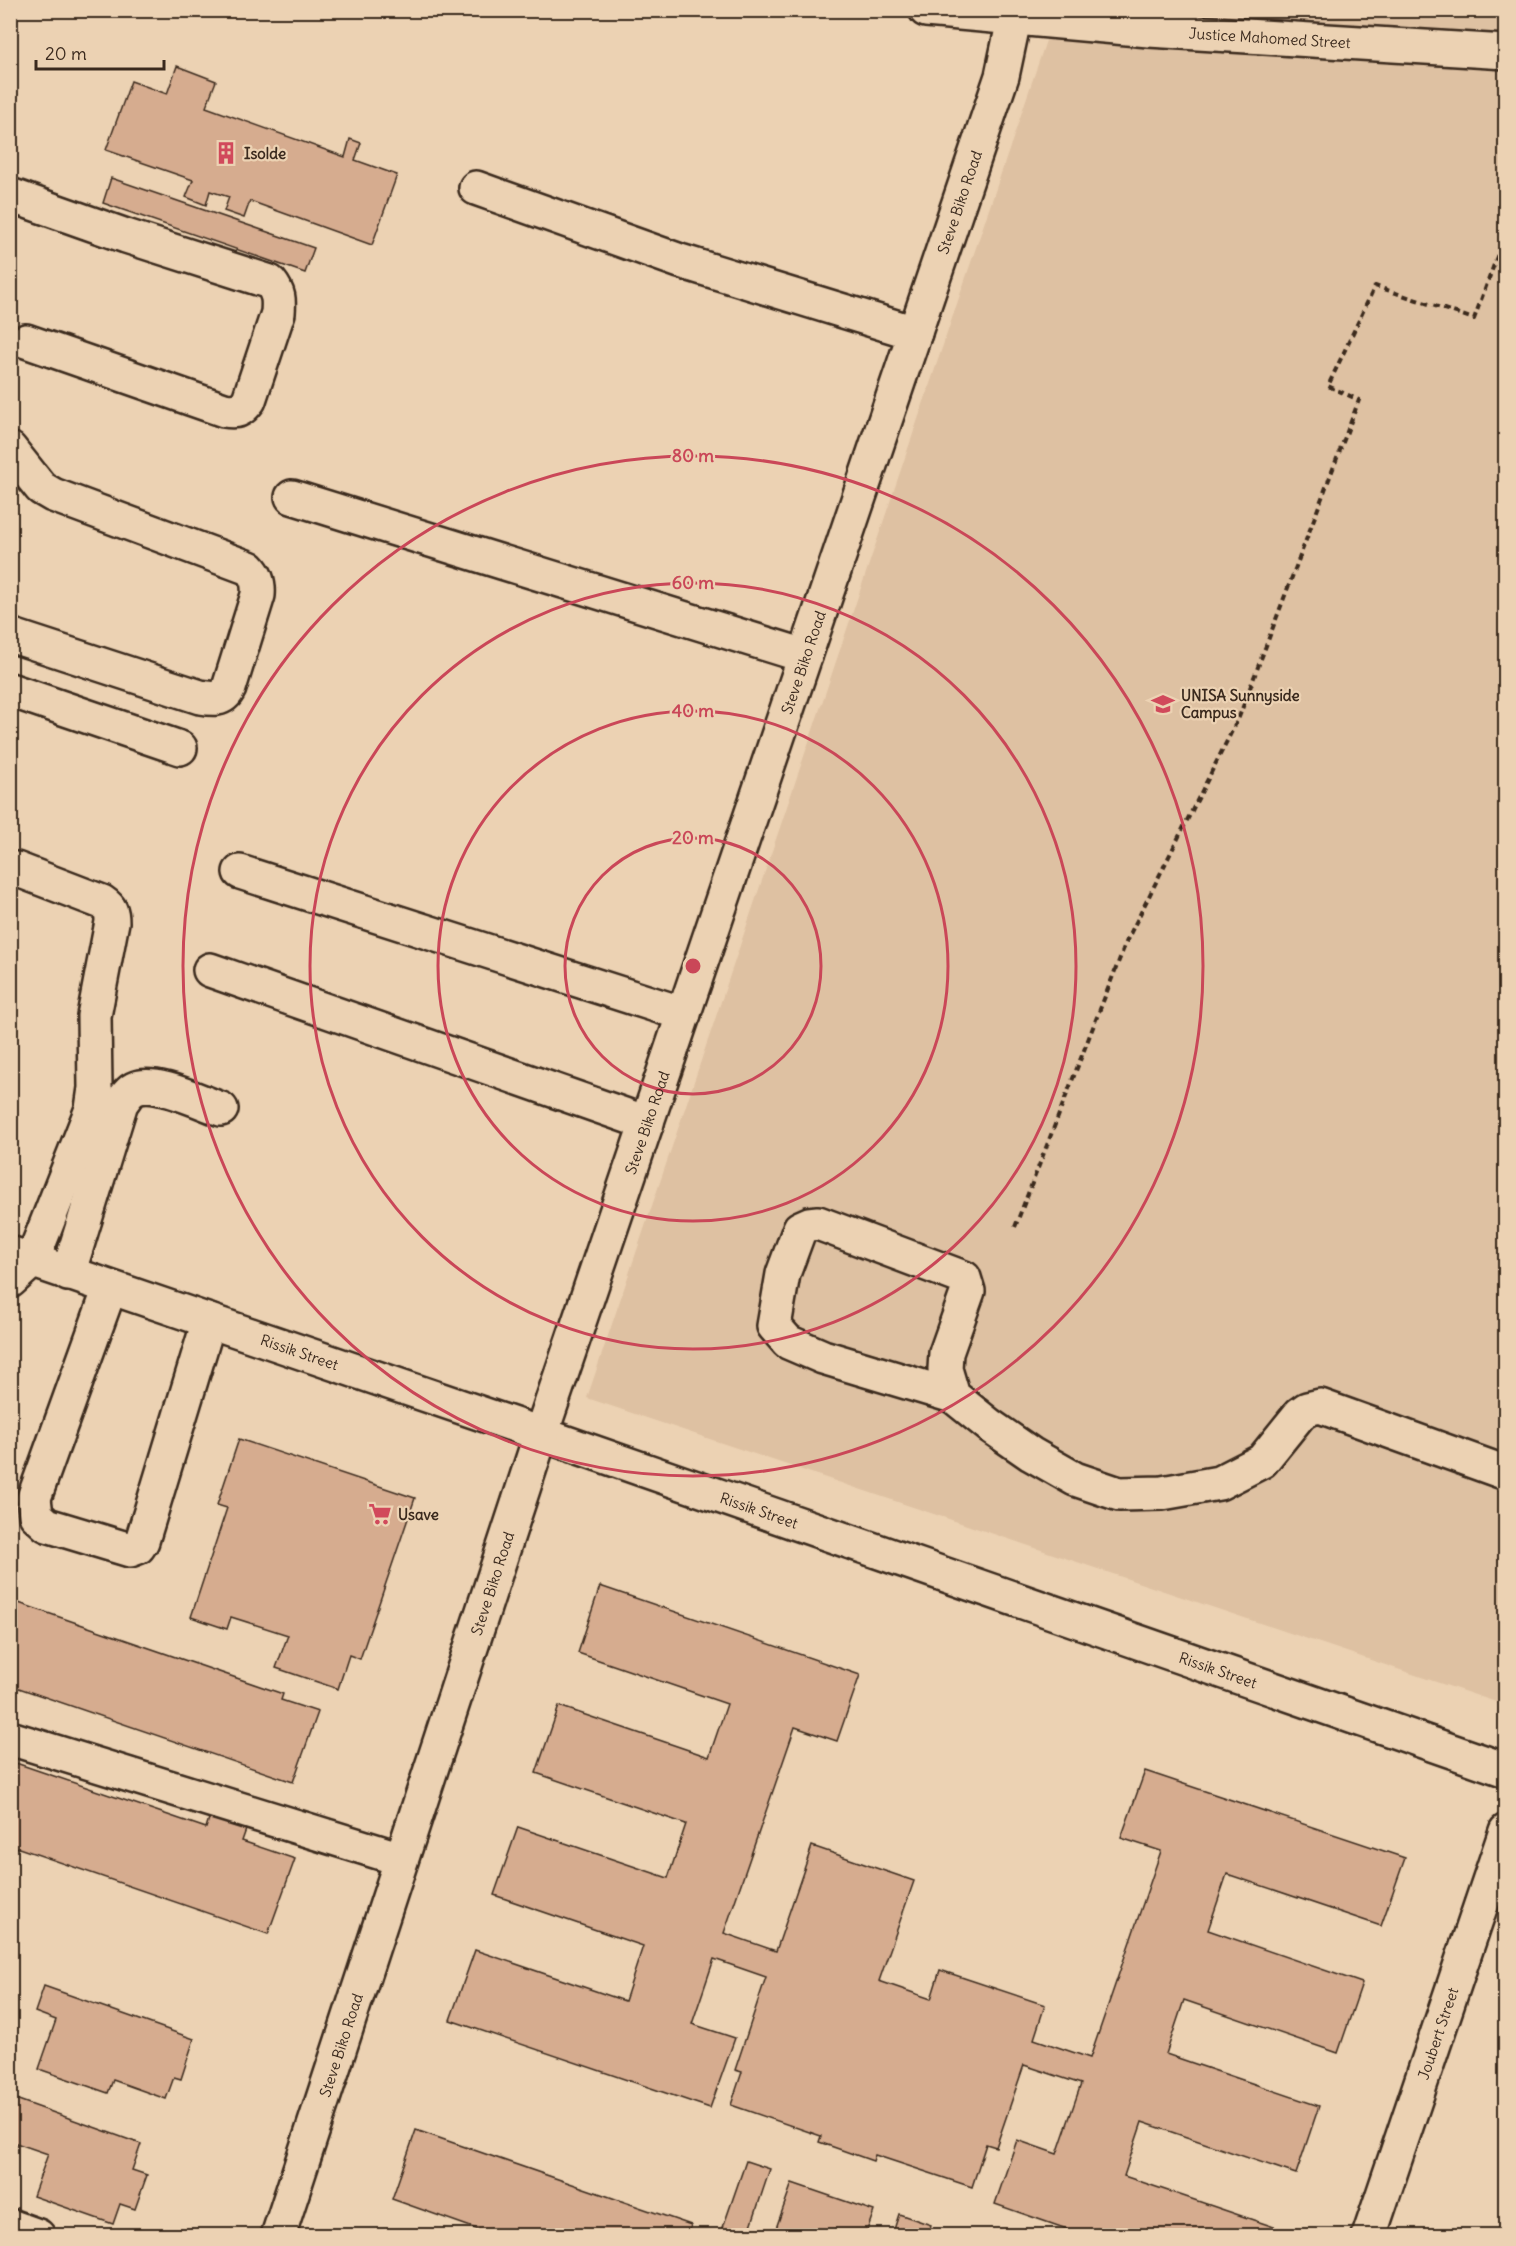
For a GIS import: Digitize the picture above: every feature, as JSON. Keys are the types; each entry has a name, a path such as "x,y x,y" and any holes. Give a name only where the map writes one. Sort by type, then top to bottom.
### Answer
{"street":[{"name":"Justice Mahomed Street","path":"926,10 1015,15 1149,30 1506,52"},
{"name":"Steve Biko Road","path":"278,2235 541,1434 1002,76 1015,15"},
{"path":"476,188 680,261 915,333"},
{"path":"10,195 126,236 270,282 277,291 279,299 278,313 249,400 243,410 235,412 26,341"},
{"path":"10,449 41,488 53,495 249,568 255,573 259,587 229,688 221,698 200,697 10,635"},
{"path":"292,497 806,656"},
{"path":"10,690 180,748"},
{"path":"16,869 110,906 112,922 94,1016 95,1088 92,1109 18,1265"},
{"path":"240,872 684,1014"},
{"path":"210,970 647,1123"},
{"path":"68,1274 121,1103 126,1095 134,1089 157,1087 222,1109"},
{"path":"953,1396 945,1369 946,1353 968,1291 964,1278 818,1223 800,1228 783,1274 775,1315 774,1326 788,1342 823,1357 953,1396 1031,1454 1075,1479 1119,1494 1162,1493 1219,1483 1262,1461 1300,1414 1307,1409 1320,1406 1506,1473"},
{"name":"Rissik Street","path":"18,1265 68,1274 209,1321 541,1434 1506,1770"},
{"path":"110,1288 34,1498 36,1515 46,1525 130,1550 138,1547 142,1541 209,1321"},
{"path":"10,1737 401,1859"},
{"name":"Joubert Street","path":"1369,2235 1506,1831"},
{"path":"10,2226 38,2235"}],"path":[{"path":"1015,1227 1127,940 1243,706 1359,400 1328,386 1375,286 1474,319 1506,232"}],"shaded area":[{"name":"UNISA Sunnyside Campus","path":"1056,11 1505,11 1505,1705 587,1398"}],"building":[{"name":"Isolde","path":"177,66 216,81 206,107 345,157 350,139 361,143 355,160 397,175 372,245 250,201 244,218 224,211 229,197 210,191 206,205 186,197 193,180 106,150 131,81 167,94"},
{"path":"111,178 314,248 305,273 103,203"},
{"path":"239,1439 415,1498 360,1659 349,1655 338,1689 276,1668 288,1635 231,1617 227,1629 191,1617 227,1508 217,1505"},
{"path":"600,1586 860,1675 837,1741 795,1727 724,1933 776,1951 812,1846 914,1881 879,1981 931,1999 940,1970 1045,2005 1034,2039 1090,2058 1161,1851 1121,1838 1145,1771 1405,1858 1381,1926 1227,1874 1208,1930 1362,1983 1338,2053 1184,2000 1166,2054 1319,2106 1296,2174 1142,2122 1124,2176 1277,2228 1274,2236 1087,2236 995,2204 1017,2140 1057,2154 1081,2084 1024,2065 996,2147 986,2144 972,2187 875,2155 873,2161 819,2142 821,2136 731,2105 742,2072 735,2070 766,1977 714,1959 692,2024 735,2038 710,2108 450,2020 475,1950 625,2001 643,1946 494,1895 518,1827 668,1878 686,1824 536,1773 559,1706 709,1757 727,1704 578,1653"},
{"path":"10,1600 283,1694 281,1700 318,1712 293,1782 10,1685"},
{"path":"10,1761 206,1828 211,1812 248,1824 242,1841 295,1859 268,1934 10,1845"},
{"path":"44,1986 194,2039 181,2079 174,2077 166,2099 113,2080 108,2093 39,2069 56,2020 35,2012"},
{"path":"10,2097 141,2144 132,2170 147,2175 135,2209 120,2204 113,2224 33,2196 48,2154 10,2141"},
{"path":"416,2130 691,2225 688,2236 496,2236 392,2199"},
{"path":"746,2161 770,2169 751,2226 774,2234 792,2183 874,2211 865,2236 720,2236"},
{"path":"899,2214 931,2225 927,2236 892,2236"}],"place":[{"name":"Isolde","path":"226,153"},
{"name":"UNISA Sunnyside Campus","path":"1163,704"},
{"name":"Usave","path":"380,1514"}]}
